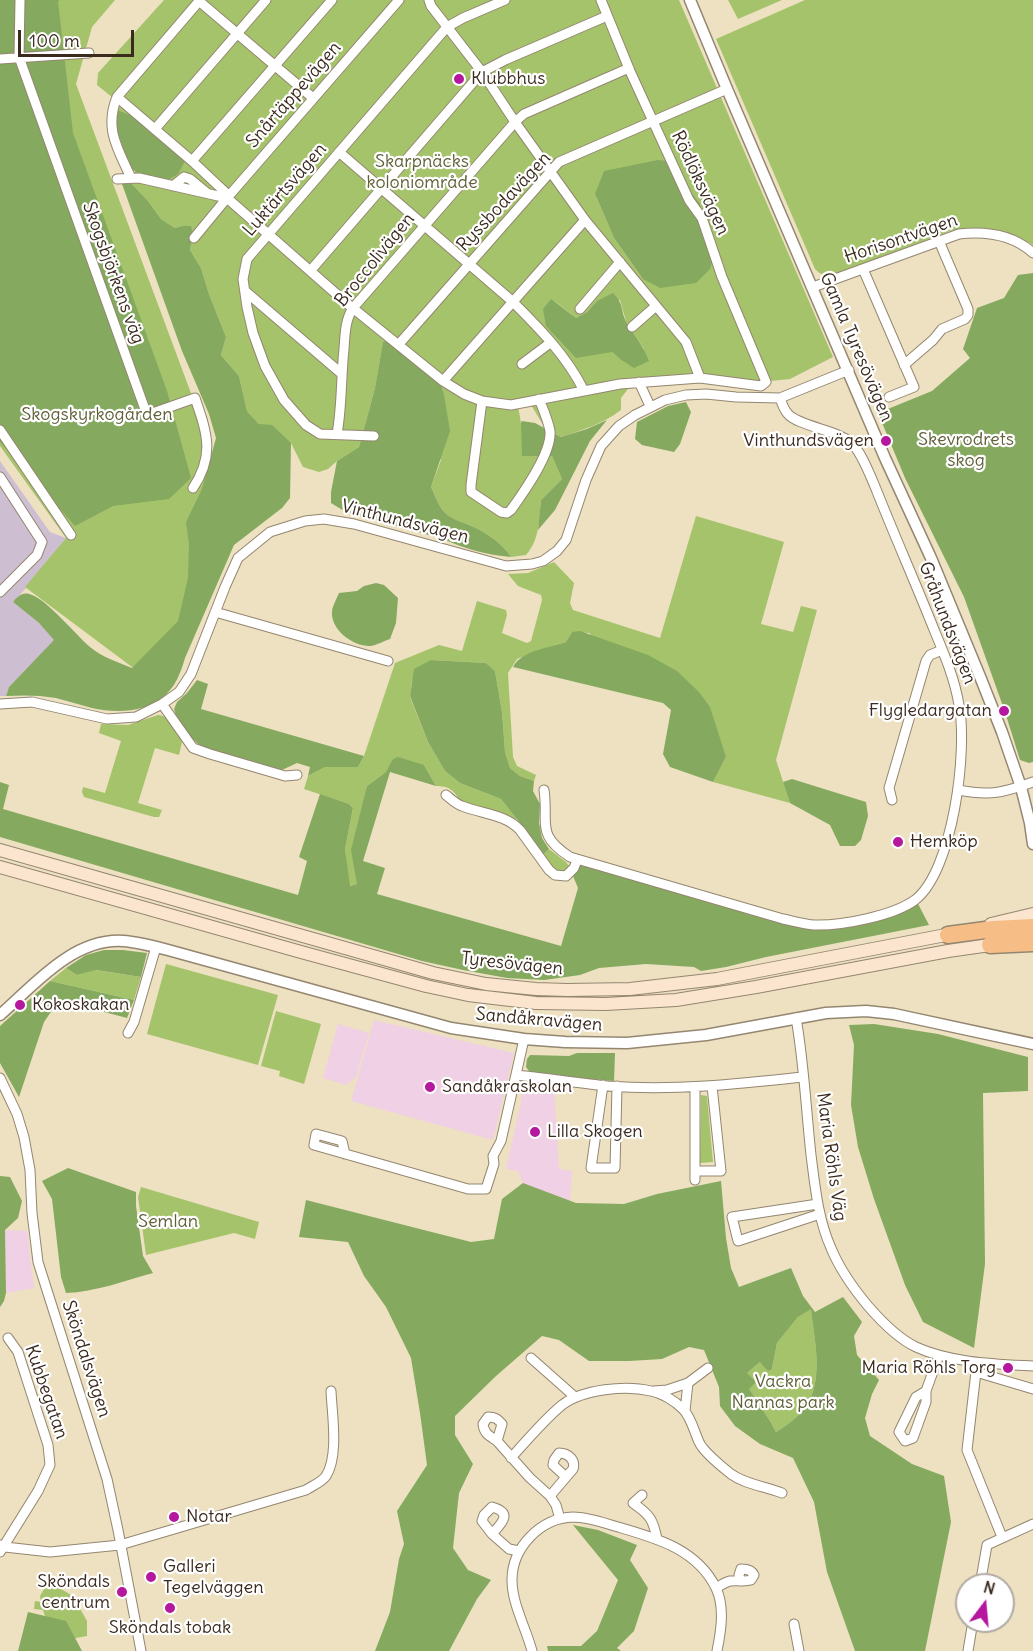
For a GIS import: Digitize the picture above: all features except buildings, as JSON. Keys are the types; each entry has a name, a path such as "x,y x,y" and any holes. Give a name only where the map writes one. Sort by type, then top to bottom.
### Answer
{"highway":[{"name":"Tyresövägen","path":"948,935 1028,934"},
{"name":"Tyresövägen","path":"990,945 1028,934"}],"main road":[{"name":"Tyresövägen","path":"0,850 433,973 508,987 600,990 692,983 948,935"},
{"name":"Tyresövägen","path":"0,867 426,986 468,995 536,1003 606,1004 676,1000 990,945"}],"street":[{"name":"Skogsbjörkens väg","path":"20,0 19,57 147,415 195,398 207,442 206,462 201,477 193,488"},
{"path":"155,129 266,0"},
{"path":"192,161 332,0"},
{"name":"Snårtäppevägen","path":"194,238 399,0"},
{"path":"117,179 139,178 227,198 353,308 443,381 464,394 482,401 511,405 620,384 700,378 686,342 585,220 482,72 431,6 429,0"},
{"name":"Luktärtsvägen","path":"374,436 320,434 306,424 284,400 265,366 253,333 243,279 247,259 447,27 505,0"},
{"name":"Rödlöksvägen","path":"601,0 689,200 702,218 722,277 766,382 761,386 700,378"},
{"name":"Gamla Tyresövägen","path":"690,0 885,458 931,558 1002,732 1021,787 1033,844"},
{"path":"131,178 111,130 111,116 117,97 199,1 313,98"},
{"path":"311,270 482,72 607,16"},
{"path":"0,59 89,52"},
{"name":"Broccolivägen","path":"337,434 347,320 353,308 524,114 629,68"},
{"name":"Ryssbodavägen","path":"399,344 559,162 727,89"},
{"path":"117,97 192,161 225,192 227,198"},
{"path":"339,152 536,324 574,371 584,391"},
{"path":"443,381 585,220"},
{"name":"Horisontvägen","path":"813,287 959,234 979,232 1012,239 1033,253"},
{"path":"904,364 942,329 965,319 968,315 968,309 939,241"},
{"path":"580,309 620,262"},
{"path":"862,269 914,387 889,397"},
{"path":"245,291 342,374"},
{"path":"632,327 656,306"},
{"path":"522,364 550,342"},
{"name":"Vinthundsvägen","path":"0,704 32,702 107,719 136,717 162,705 179,692 191,674 238,558 270,532 305,520 324,519 354,524 506,566 521,566 543,561 557,551 566,540 586,480 601,446 620,426 635,415 665,400 696,395 780,398 849,370"},
{"path":"639,382 650,406"},
{"name":"Gråhundsvägen","path":"544,790 545,830 559,850 577,860 783,919 813,925 864,919 901,908 926,888 944,847 958,790 963,745 960,707 954,680 872,481 856,450 849,440 789,416 780,398"},
{"path":"482,401 471,492 501,512 507,513 530,484 549,441 550,432 539,399"},
{"path":"0,430 71,535"},
{"path":"0,477 42,542 37,555 0,592"},
{"path":"215,612 388,661"},
{"path":"892,800 889,788 926,661 930,655 942,650"},
{"path":"162,705 193,747 285,776 297,775"},
{"path":"958,790 994,794 1033,783"},
{"path":"446,795 459,806 514,824 555,875 566,876 574,868 577,860"},
{"name":"Sandåkravägen","path":"0,1016 53,968 82,949 121,941 156,947 451,1028 524,1039 627,1043 706,1035 826,1013 866,1011 1033,1044"},
{"path":"128,1033 134,1022 156,947"},
{"name":"Maria Röhls Väg","path":"796,1018 815,1188 830,1247 845,1276 871,1310 899,1336 916,1347 976,1367"},
{"path":"345,1154 468,1189 486,1190 494,1164 493,1156 501,1141 524,1039"},
{"path":"516,1075 617,1086 695,1087 802,1077"},
{"name":"Sköndalsvägen","path":"0,1078 17,1114 27,1150 35,1249 107,1479 141,1651"},
{"path":"603,1085 591,1168 615,1168 617,1086"},
{"path":"695,1087 695,1175 721,1171 712,1086"},
{"path":"818,1204 732,1217 738,1241 820,1214"},
{"name":"Kubbegatan","path":"1,1547 38,1491 50,1465 48,1445 18,1352 8,1338"},
{"path":"926,1391 916,1397 899,1432 905,1441 913,1438 939,1354"},
{"path":"531,1358 575,1397"},
{"path":"976,1367 1033,1366"},
{"path":"976,1367 1033,1389"},
{"path":"976,1367 967,1450 1002,1538"},
{"path":"511,1458 562,1406 575,1397 601,1391 626,1389 667,1390 688,1383 708,1368"},
{"path":"685,1411 688,1383"},
{"path":"1,1547 50,1552 120,1545 306,1490 325,1477 332,1457 334,1441 331,1391"},
{"path":"654,1391 685,1411 700,1444 732,1474 748,1484 782,1493"},
{"path":"497,1441 550,1496 556,1505 560,1519"},
{"path":"550,1496 566,1477"},
{"path":"642,1495 633,1503 653,1521 657,1539"},
{"path":"532,1651 513,1591 514,1567 519,1551 528,1538 560,1519 571,1517 592,1520 657,1539 675,1547 699,1563 716,1588 721,1608 717,1651"},
{"path":"982,1573 987,1545 1033,1524"},
{"path":"492,1534 509,1548 519,1551"},
{"path":"716,1588 729,1581 740,1581"},
{"path":"794,1624 799,1651"},
{"path":"968,1651 971,1633"}],"shaded area":[{"path":"0,461 50,532 66,538 13,602 39,623 55,640 9,687 6,696 0,696"},
{"name":"Sandåkraskolan","path":"374,1020 514,1053 493,1140 351,1101"},
{"path":"338,1024 369,1033 356,1077 346,1085 323,1078"},
{"name":"Lilla Skogen","path":"526,1081 554,1085 559,1169 572,1171 569,1216 523,1183 518,1171 506,1169 521,1102 522,1085"},
{"path":"5,1230 27,1231 34,1288 6,1293"}],"green space":[{"name":"Skogskyrkogården","path":"0,0 115,0 92,27 76,84 211,447 191,616 144,676 25,587 66,538 0,446"},
{"name":"Skogskyrkogården","path":"0,0 60,0 58,1 73,133 167,391 191,478 169,499 113,506 75,526 0,442"},
{"name":"Skarpnäcks koloniområde","path":"164,0 679,0 833,357 790,379 761,382 659,384 628,389 621,398 621,410 599,423 561,437 545,428 531,405 518,406 521,423 552,456 562,479 541,500 538,529 531,549 526,555 511,557 490,536 452,518 440,506 431,487 441,460 383,343 375,388 359,447 328,469 319,472 303,467 291,443 259,424 247,411 239,376 221,355 226,337 201,268 190,250 193,234 182,226 175,228 161,219 132,184 135,171 143,177 112,97 97,85 98,73","holes":["595,194 643,279 614,238","552,299 576,318 587,312 597,301 620,300 626,321 644,349 620,359"]},
{"path":"728,0 782,0 738,19"},
{"path":"805,0 1033,0 1033,245 1018,237 986,228 953,230 834,275 823,275 815,269 716,39"},
{"path":"117,110 135,117 185,161 178,174 168,180 157,179 134,171 130,167 116,128"},
{"path":"658,160 667,161 700,204 703,225 713,260 710,269 696,283 660,288 643,279 614,238 595,194 604,171"},
{"path":"122,184 132,184 161,219 175,228 191,226 193,234 190,250 201,268 226,337 221,355 239,376 247,411 259,424 272,425 291,443 290,498 282,508 234,545 179,674 167,693 155,702 138,709 110,711 50,697 6,696 9,687 54,640 39,623 13,602 20,595 36,597 52,609 95,651 132,668 178,621 188,578 189,544 186,522 202,489 216,438"},
{"name":"Skevrodrets skog","path":"1033,273 1033,762 1029,763 1020,760 964,597 905,478 878,413 932,391 970,358 963,349 977,308 1004,298 1018,275"},
{"path":"613,293 649,361 634,368 612,352 576,358 546,326 543,309 551,299 576,318 587,312 597,301"},
{"path":"388,341 441,385 450,431 431,487 440,506 452,518 490,536 511,557 468,549 443,539 344,511 331,503 337,461 359,447 375,388 383,342"},
{"path":"686,402 691,412 680,444 674,452 642,445 635,439 637,422 668,406"},
{"path":"607,420 590,441 555,510 538,530 541,500 562,479 552,456 522,456 522,421 535,423 561,437"},
{"path":"696,516 784,542 761,624 793,632 801,606 817,610 776,760 790,803 713,782 726,757 594,637 589,633 572,632 566,642 517,659 508,673 513,757 517,766 536,775 534,781 520,776 510,768 505,752 502,712 495,671 486,663 431,660 412,681 410,697 428,742 445,771 460,783 501,799 518,820 460,801 451,789 436,786 424,765 386,772 367,786 357,884 349,886 345,849 353,808 349,804 304,789 308,776 325,767 358,767 364,756 395,663 439,645 462,651 477,601 506,610 507,615 502,633 527,643 531,641 542,600 541,595 518,586 508,574 528,573 554,562 574,583 570,603 573,610 660,638"},
{"path":"376,583 384,585 398,598 396,623 390,639 371,646 364,646 357,644 339,631 332,618 332,611 339,593 357,591 364,586"},
{"path":"580,631 648,655 677,671 699,692 710,707 726,757 713,782 670,767 663,754 671,710 663,703 513,667 517,661 529,653 566,642 572,632"},
{"path":"431,660 486,663 495,671 502,712 505,752 510,768 520,776 534,781 533,791 540,804 539,823 542,838 549,849 543,855 501,799 460,783 445,771 428,742 410,696 414,669"},
{"path":"197,680 208,684 201,709 364,756 358,767 325,767 308,776 310,767 297,763 282,770 211,750 198,744 191,737 174,709 177,702"},
{"path":"158,715 170,721 182,742 179,755 155,748 138,803 162,810 159,817 84,797 83,787 105,793 121,741 99,733 101,724 128,725"},
{"path":"398,757 424,765 436,786 390,772 363,861 385,868 377,894 561,946 578,888 573,876 579,866 584,865 803,927 840,925 916,900 929,925 701,971 694,967 646,964 599,968 580,975 544,980 507,978 422,961 0,837 0,782 9,785 3,809 298,895 307,861 299,857 320,794 349,804 353,808 345,849 350,886 357,884 351,850 367,786 386,772 393,759"},
{"path":"792,779 866,802 868,816 861,840 855,846 840,846 830,825 790,803 783,782"},
{"path":"549,849 569,866 562,873 556,872 543,855"},
{"path":"104,950 147,953 141,977 96,970 77,975 66,968 86,955"},
{"path":"166,964 278,995 258,1065 147,1034"},
{"path":"66,968 77,975 95,970 141,977 134,1000 50,981"},
{"path":"50,981 134,1000 127,1018 59,1000 44,1022 19,1097 0,1063 0,1026"},
{"path":"276,1011 321,1024 304,1084 279,1076 280,1071 261,1066"},
{"path":"874,1024 938,1034 1028,1057 1028,1091 983,1093 985,1264 974,1348 923,1322 905,1285 874,1199 858,1147 851,1105 854,1045 849,1025"},
{"path":"577,1053 615,1053 614,1081 531,1074 526,1067 530,1055 569,1056"},
{"path":"701,1095 707,1096 713,1162 700,1163"},
{"path":"68,1168 136,1192 143,1256 153,1273 99,1288 66,1293 61,1277 52,1199 42,1181"},
{"path":"0,1176 10,1177 22,1201 18,1218 5,1230 6,1293 0,1307"},
{"path":"721,1181 731,1268 739,1287 791,1268 803,1296 815,1312 843,1297 862,1322 854,1336 857,1355 879,1380 865,1418 870,1436 912,1464 944,1476 951,1522 925,1651 855,1651 827,1572 814,1502 793,1458 760,1444 735,1426 720,1406 719,1387 704,1350 689,1347 662,1359 589,1361 559,1340 542,1336 455,1416 455,1435 473,1464 459,1493 453,1548 468,1570 491,1580 477,1599 449,1651 375,1651 390,1612 399,1559 404,1544 397,1511 427,1465 420,1413 411,1358 386,1307 364,1276 348,1242 299,1237 306,1200 471,1242 494,1239 502,1199 523,1183 576,1203 624,1204 657,1194","holes":["811,1309 817,1370 812,1394 801,1413 776,1432 749,1389 756,1382 747,1373 760,1362 768,1371 772,1369 777,1343 798,1317"]},
{"name":"Semlan","path":"141,1187 259,1222 255,1239 234,1233 146,1255 138,1197"},
{"name":"Vackra Nannas park","path":"811,1308 817,1370 812,1394 801,1413 776,1432 748,1388 747,1373 760,1362 772,1369 777,1343 798,1317"},
{"path":"573,1525 598,1530 637,1545 630,1560 648,1588 634,1631 617,1648 621,1651 548,1651 547,1646 581,1646 597,1631 618,1580"},
{"path":"47,1584 73,1596 87,1621 87,1636 70,1639 47,1622 43,1610 34,1609 35,1601 41,1602 40,1596"},
{"path":"28,1612 66,1621 82,1651 18,1651"}],"place":[{"name":"Klubbhus","path":"459,79"},
{"name":"Vinthundsvägen","path":"886,441"},
{"name":"Flygledargatan","path":"1004,711"},
{"name":"Hemköp","path":"898,842"},
{"name":"Kokoskakan","path":"20,1005"},
{"name":"Sandåkraskolan","path":"430,1087"},
{"name":"Lilla Skogen","path":"535,1132"},
{"name":"Maria Röhls Torg","path":"1008,1368"},
{"name":"Notar","path":"174,1517"},
{"name":"Galleri Tegelväggen","path":"151,1577"},
{"name":"Sköndals centrum","path":"122,1592"},
{"name":"Sköndals tobak","path":"170,1608"}]}
